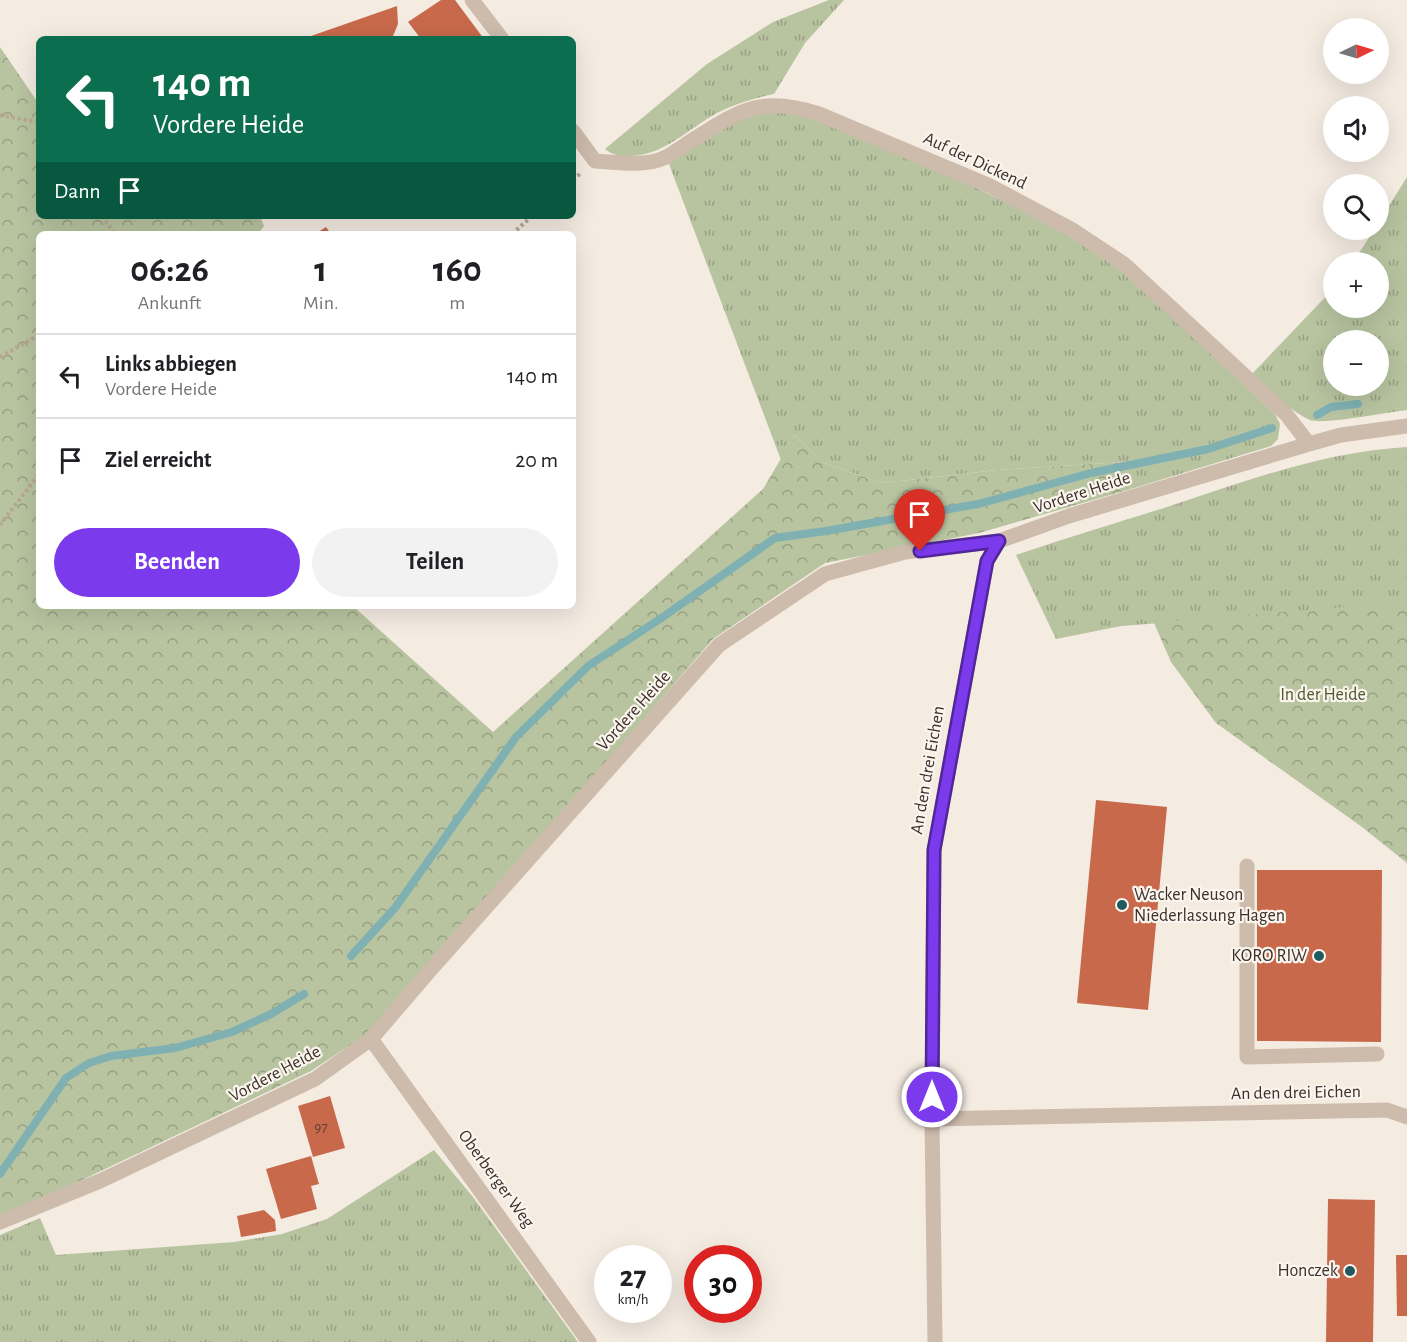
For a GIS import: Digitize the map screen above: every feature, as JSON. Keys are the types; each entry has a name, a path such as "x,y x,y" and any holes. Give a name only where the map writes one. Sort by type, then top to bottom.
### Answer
{"street":[{"path":"472,0 500,36"},
{"name":"Auf der Dickend","path":"576,135 596,161 643,162 663,159 734,114 753,107 770,104 795,106 990,186 1071,229 1124,264 1286,414 1309,444"},
{"name":"Vordere Heide","path":"0,1222 100,1181 315,1079 371,1039 719,645 825,574 905,552 999,541 1069,516 1309,444 1341,435 1407,426"},
{"name":"An den drei Eichen","path":"935,1342 932,1119 934,850 987,561 999,541"},
{"path":"1246,866 1247,1057 1377,1054"},
{"name":"Oberberger Weg","path":"371,1039 589,1342"},
{"name":"An den drei Eichen","path":"932,1119 1387,1110 1407,1117"}],"path":[{"path":"0,115 36,122"},
{"path":"515,231 529,219"},
{"path":"0,357 36,337"},
{"path":"0,525 36,478"}],"green space":[{"path":"829,0 844,0 805,43 774,94 759,97 717,113 674,141 651,152 623,156 605,149 707,64 773,22"},
{"path":"0,47 36,100 36,219 261,219 264,226 260,231 36,231 36,609 356,609 493,732 763,489 795,435 824,463 882,483 997,470 1123,462 1131,489 979,533 825,563 713,639 552,825 365,1035 311,1071 0,1219"},
{"path":"777,110 801,114 892,148 1018,208 1074,238 1127,273 1275,414 1280,424 1278,439 1271,446 1131,489 1123,462 997,470 882,483 824,463 795,435 781,460 669,164 733,121"},
{"path":"1407,177 1407,410 1341,420 1310,420 1288,406 1252,374 1323,299 1323,318 1389,318 1389,252 1360,252 1367,240 1389,240 1389,206"},
{"path":"1407,447 1407,604 1121,626 1056,639 1016,555 1288,468 1347,455"},
{"name":"In der Heide","path":"1392,603 1407,604 1407,863 1362,827 1216,723 1171,662 1154,623"},
{"path":"434,1150 473,1197 578,1342 0,1342 0,1235 40,1218 56,1255 234,1242 282,1234 327,1219"}],"building":[{"path":"441,0 455,0 482,36 419,36 408,22"},
{"path":"397,6 398,24 393,36 311,36"},
{"name":"Wacker Neuson Niederlassung Hagen","path":"1096,800 1167,807 1148,1010 1077,1003"},
{"name":"KORO RIW","path":"1257,870 1382,870 1381,1042 1257,1041"},
{"path":"330,1096 345,1148 313,1157 298,1106"},
{"path":"311,1156 319,1184 311,1186 317,1209 281,1219 266,1169"},
{"name":"Honczek","path":"1328,1199 1375,1200 1373,1342 1326,1342"},
{"path":"264,1210 275,1220 276,1231 241,1237 237,1216"},
{"path":"1396,1255 1407,1255 1407,1316 1397,1316"}],"waterway":[{"path":"1317,415 1331,407 1358,404"},
{"path":"351,956 395,908 516,737 588,666 660,619 775,538 978,504 1091,473 1208,449 1272,428"},
{"path":"0,1174 66,1078 89,1063 111,1056 175,1048 232,1032 271,1014 304,994"}],"place":[{"name":"Wacker Neuson Niederlassung Hagen","path":"1122,905"},
{"name":"KORO RIW","path":"1319,956"},
{"name":"Honczek","path":"1350,1271"}],"route":[{"path":"920,551 999,541 987,561 934,850 932,1097"}]}
